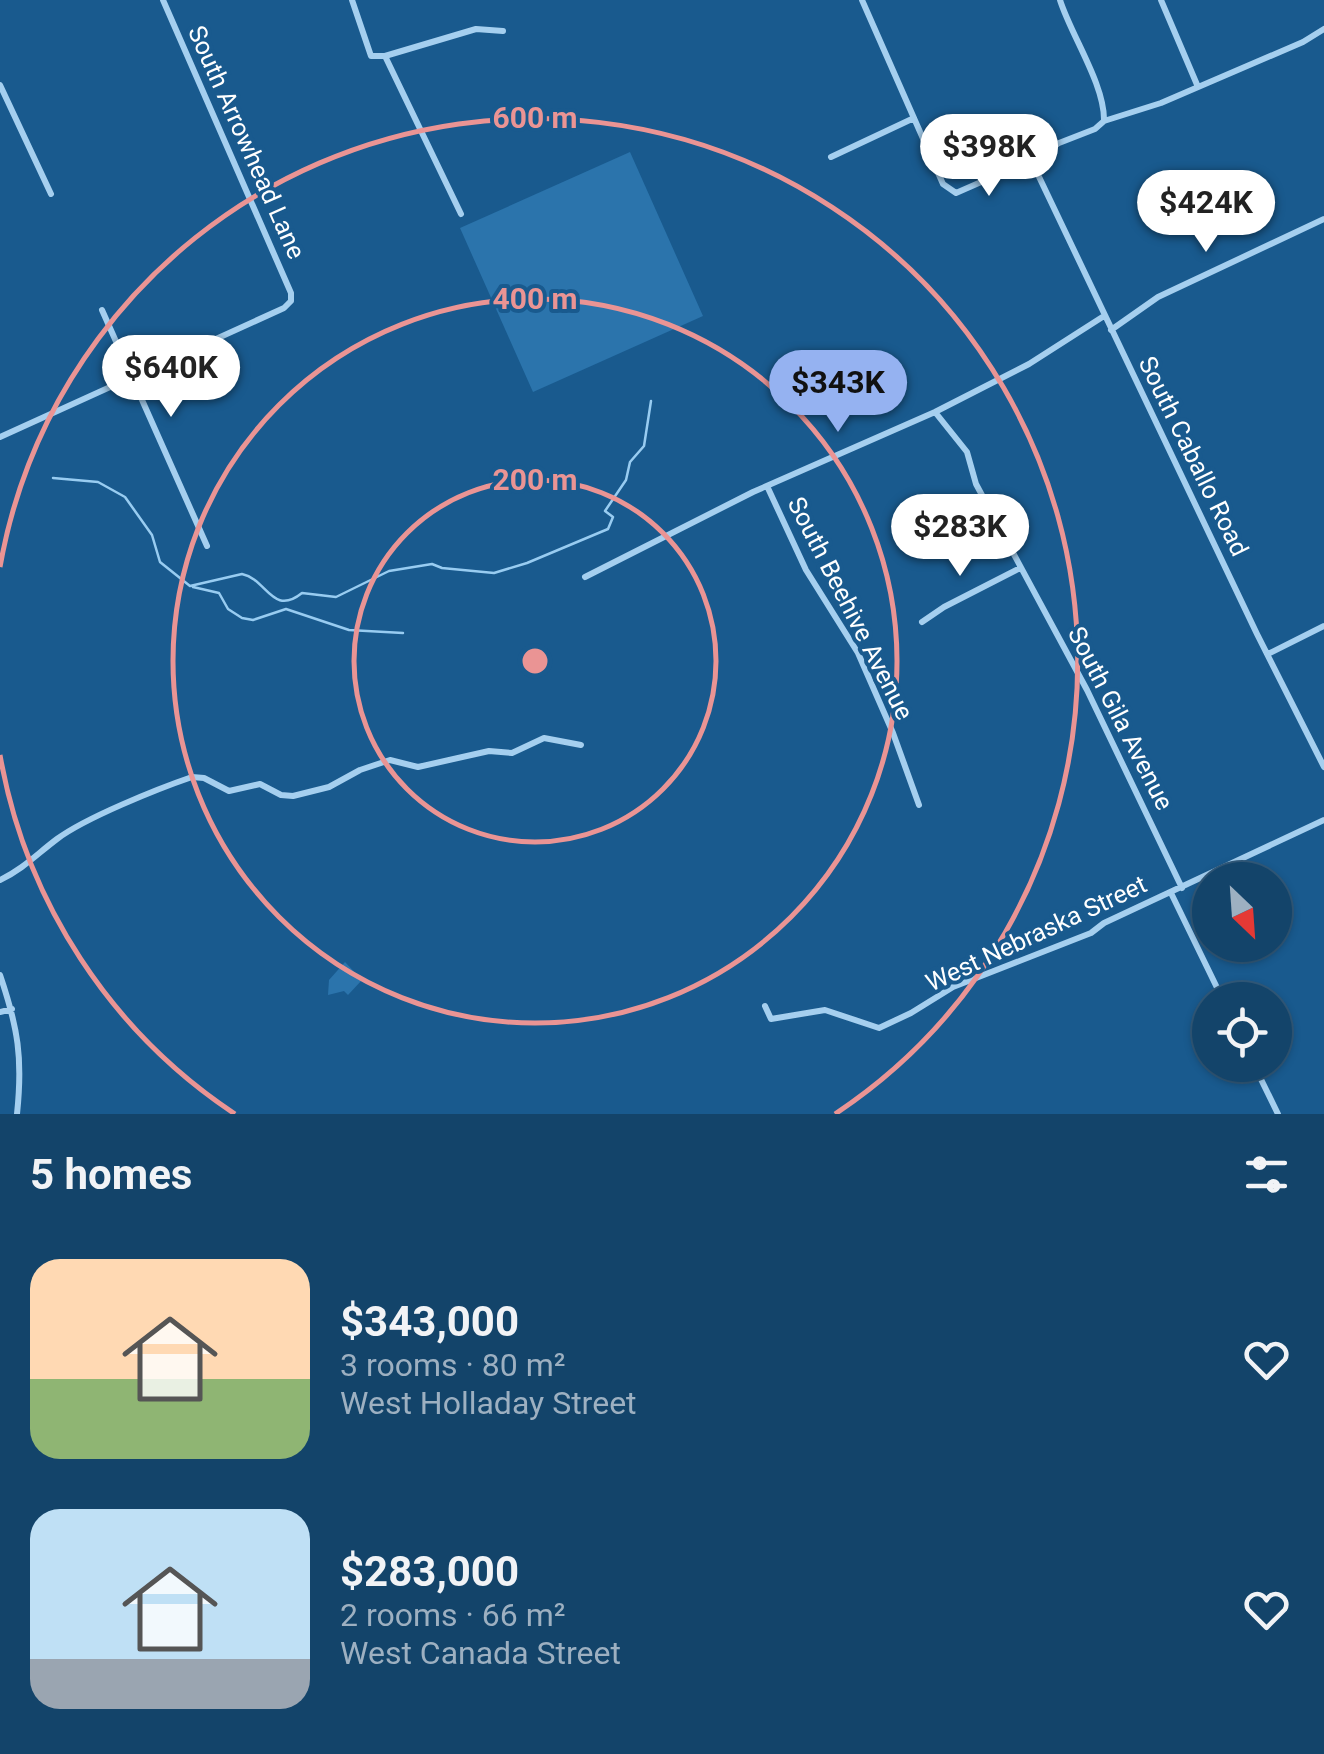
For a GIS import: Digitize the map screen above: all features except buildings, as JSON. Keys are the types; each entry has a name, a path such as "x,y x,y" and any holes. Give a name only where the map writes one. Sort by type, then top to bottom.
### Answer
{"street":[{"name":"South Arrowhead Lane","path":"133,378 284,308 291,301 291,293 163,0"},
{"path":"352,0 370,56 385,56 476,29 503,31"},
{"path":"862,0 946,190 963,191 1095,129 1104,121 1198,87 1303,42 1324,29"},
{"path":"1060,0 1084,55 1104,121"},
{"path":"1161,0 1198,87"},
{"path":"385,56 461,214"},
{"path":"0,85 51,194"},
{"path":"831,157 914,118"},
{"name":"South Caballo Road","path":"1031,160 1324,768"},
{"path":"1111,330 1158,297 1324,220"},
{"path":"102,310 206,546"},
{"path":"586,577 767,486 935,412 1030,364 1104,316"},
{"path":"0,437 133,378"},
{"name":"South Gila Avenue","path":"935,412 966,452 976,484 1087,690 1182,888"},
{"name":"South Beehive Avenue","path":"767,486 806,570 858,653 893,732 919,806"},
{"path":"922,622 1020,568"},
{"path":"1268,654 1324,626"},
{"path":"0,880 30,864 55,840 74,829 192,777 204,778 229,791 260,784 292,796 329,786 378,762 390,760 418,767 489,750 512,753 544,738 581,745"},
{"name":"West Nebraska Street","path":"764,1006 771,1019 825,1010 880,1028 954,987 1090,933 1324,820"},
{"path":"1171,893 1214,982"},
{"path":"0,975 12,1009 22,1067 17,1114"},
{"path":"0,1012 12,1009"},
{"path":"1262,1082 1278,1114"}],"shaded area":[{"path":"630,152 703,316 533,392 460,228"},
{"path":"345,962 362,980 348,995 344,991 328,995 329,980"}],"waterway":[{"path":"53,478 98,482 125,497 152,535 160,562 190,586 242,574 283,601 302,593 336,597 389,571 432,564 494,573 608,529 613,517 605,511 626,480 630,462 644,446 651,401"},
{"path":"193,587 219,593 228,609 242,618 253,620 286,609 349,630 403,633"}]}
